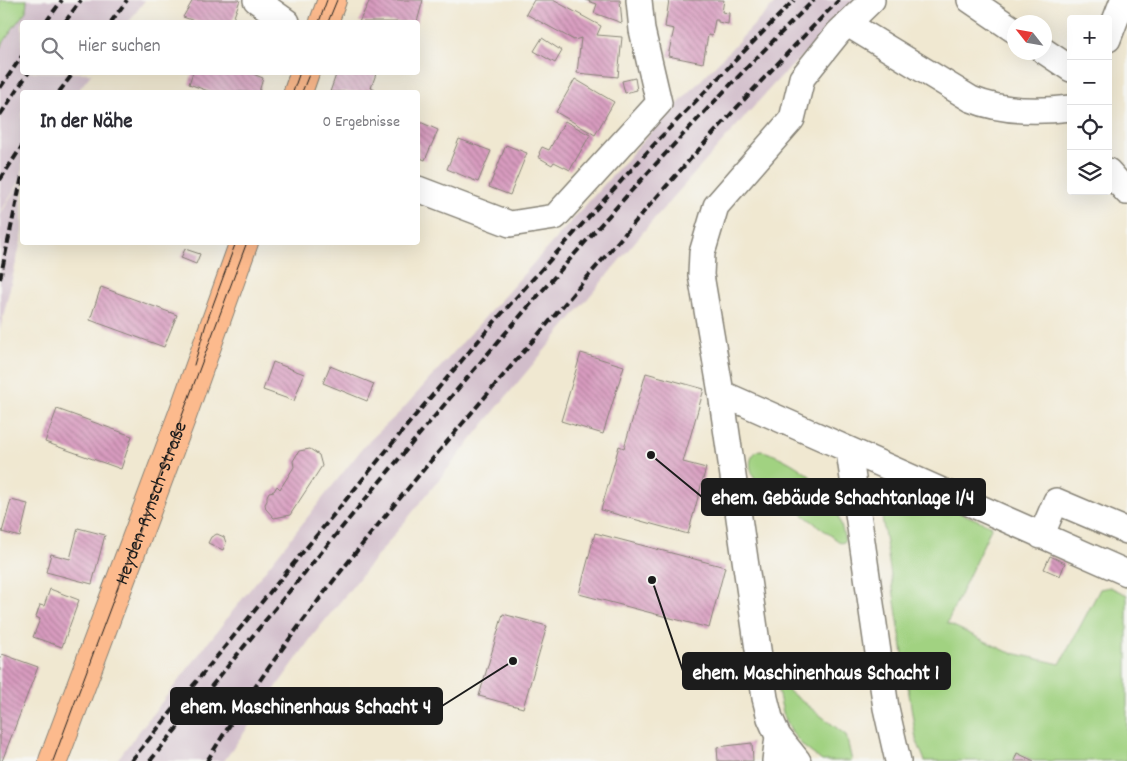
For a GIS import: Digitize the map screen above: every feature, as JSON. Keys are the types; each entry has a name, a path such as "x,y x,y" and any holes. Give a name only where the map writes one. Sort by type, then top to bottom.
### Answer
{"main road":[{"path":"325,20 332,0"},
{"path":"299,90 305,75"},
{"name":"Heyden-Rynsch-Straße","path":"53,761 180,422 243,245"}],"street":[{"path":"256,0 284,20"},
{"path":"420,189 510,224 555,217 659,103 642,30 639,0"},
{"path":"798,761 778,736 770,718 765,698 721,393 701,275 702,253 716,206 792,119 802,78 838,33 872,0"},
{"path":"970,0 1007,25"},
{"path":"1112,29 1124,0"},
{"path":"848,24 971,99 983,104 1012,109 1049,111 1067,109"},
{"path":"1052,56 1067,66"},
{"path":"1112,175 1127,192"},
{"path":"721,393 1040,536 1119,569"},
{"path":"849,451 886,708 898,761"},
{"path":"1040,536 1056,501 1127,531"},
{"path":"775,761 778,736"}],"shaded area":[{"path":"27,0 145,0 130,20 20,20 20,75 90,75 79,90 20,90 20,181 0,213 0,48 26,11"},
{"path":"778,0 858,0 773,85 654,219 509,393 314,634 224,761 116,761 365,445 401,411 652,131"},
{"path":"20,183 20,245 0,330 0,215"}],"green space":[{"path":"0,0 27,0 26,11 0,48"},
{"path":"759,450 780,457 801,469 820,485 835,507 843,530 844,542 841,543 754,478 750,462 755,452"},
{"path":"884,481 992,526 947,623 1008,652 1060,664 1100,589 1110,587 1127,595 1127,761 1034,761 1017,753 1014,761 925,761 916,739 878,491"},
{"path":"782,686 846,735 852,761 822,761 804,747 793,734 784,716 777,688"}],"building":[{"path":"193,0 240,0 233,20 191,20 183,17"},
{"path":"370,0 423,0 418,20 360,20"},
{"path":"534,0 553,0 601,26 597,35 622,37 618,77 577,73 581,38 574,40 526,14"},
{"path":"585,0 620,0 622,23 594,13 597,4"},
{"path":"669,0 724,0 722,12 729,13 728,24 715,20 712,36 708,35 703,63 668,56 674,29 665,27"},
{"path":"542,38 562,51 555,63 534,51"},
{"path":"192,75 256,75 263,78 260,90 206,90 189,84"},
{"path":"336,75 376,75 371,88 375,90 331,90"},
{"path":"635,78 637,90 625,93 622,81"},
{"path":"575,79 614,102 595,135 556,112"},
{"path":"565,121 590,135 570,170 554,162 552,165 538,157 542,147 549,150"},
{"path":"420,122 438,130 425,160 420,158"},
{"path":"459,139 491,151 478,182 447,169"},
{"path":"506,145 527,153 510,195 489,187"},
{"path":"185,249 200,254 196,264 181,258"},
{"path":"101,287 177,315 164,347 90,320"},
{"path":"581,353 624,366 603,434 561,421"},
{"path":"273,362 304,374 294,401 263,390"},
{"path":"330,366 374,384 367,401 323,383"},
{"path":"646,373 704,389 683,462 706,468 688,534 601,510 619,446 624,448"},
{"path":"57,409 132,436 121,469 45,442"},
{"path":"310,449 319,455 322,466 290,515 274,518 266,509 265,504 269,492 274,491 277,486 280,489 294,467 293,461 299,451"},
{"path":"11,500 28,504 20,537 2,532"},
{"path":"78,528 105,535 92,584 46,572 51,554 70,559"},
{"path":"595,533 725,567 709,628 579,594"},
{"path":"217,534 224,537 226,543 223,550 208,543 211,537"},
{"path":"1050,556 1065,563 1060,576 1044,569"},
{"path":"50,589 79,600 62,647 33,637 40,619 36,617 40,605 44,606"},
{"path":"503,614 547,626 523,708 479,696"},
{"path":"2,654 38,667 2,761 0,761 0,661"},
{"path":"752,743 753,761 718,761 717,747"},
{"path":"1017,753 1034,761 1014,761"}],"tram line":[{"path":"320,20 327,0"},
{"path":"329,20 337,0"},
{"path":"294,90 299,75"},
{"path":"303,90 309,75"},
{"path":"194,365 206,324 235,245"},
{"path":"53,761 246,245"}],"railway":[{"path":"47,20 62,0"},
{"path":"66,20 81,0"},
{"path":"112,20 127,0"},
{"path":"131,761 496,320 659,139 794,0"},
{"path":"150,761 391,468 555,276 725,90 814,0"},
{"path":"207,761 275,659 388,512 670,182 753,90 839,0"},
{"path":"0,88 20,59"},
{"path":"0,115 27,75"},
{"path":"60,90 72,75"},
{"path":"0,180 20,149"},
{"path":"0,279 20,185"}],"place":[{"name":"ehem. Gebäude Schachtanlage 1/4","path":"651,455"},
{"name":"ehem. Maschinenhaus Schacht 1","path":"652,580"},
{"name":"ehem. Maschinenhaus Schacht 4","path":"513,661"}]}
